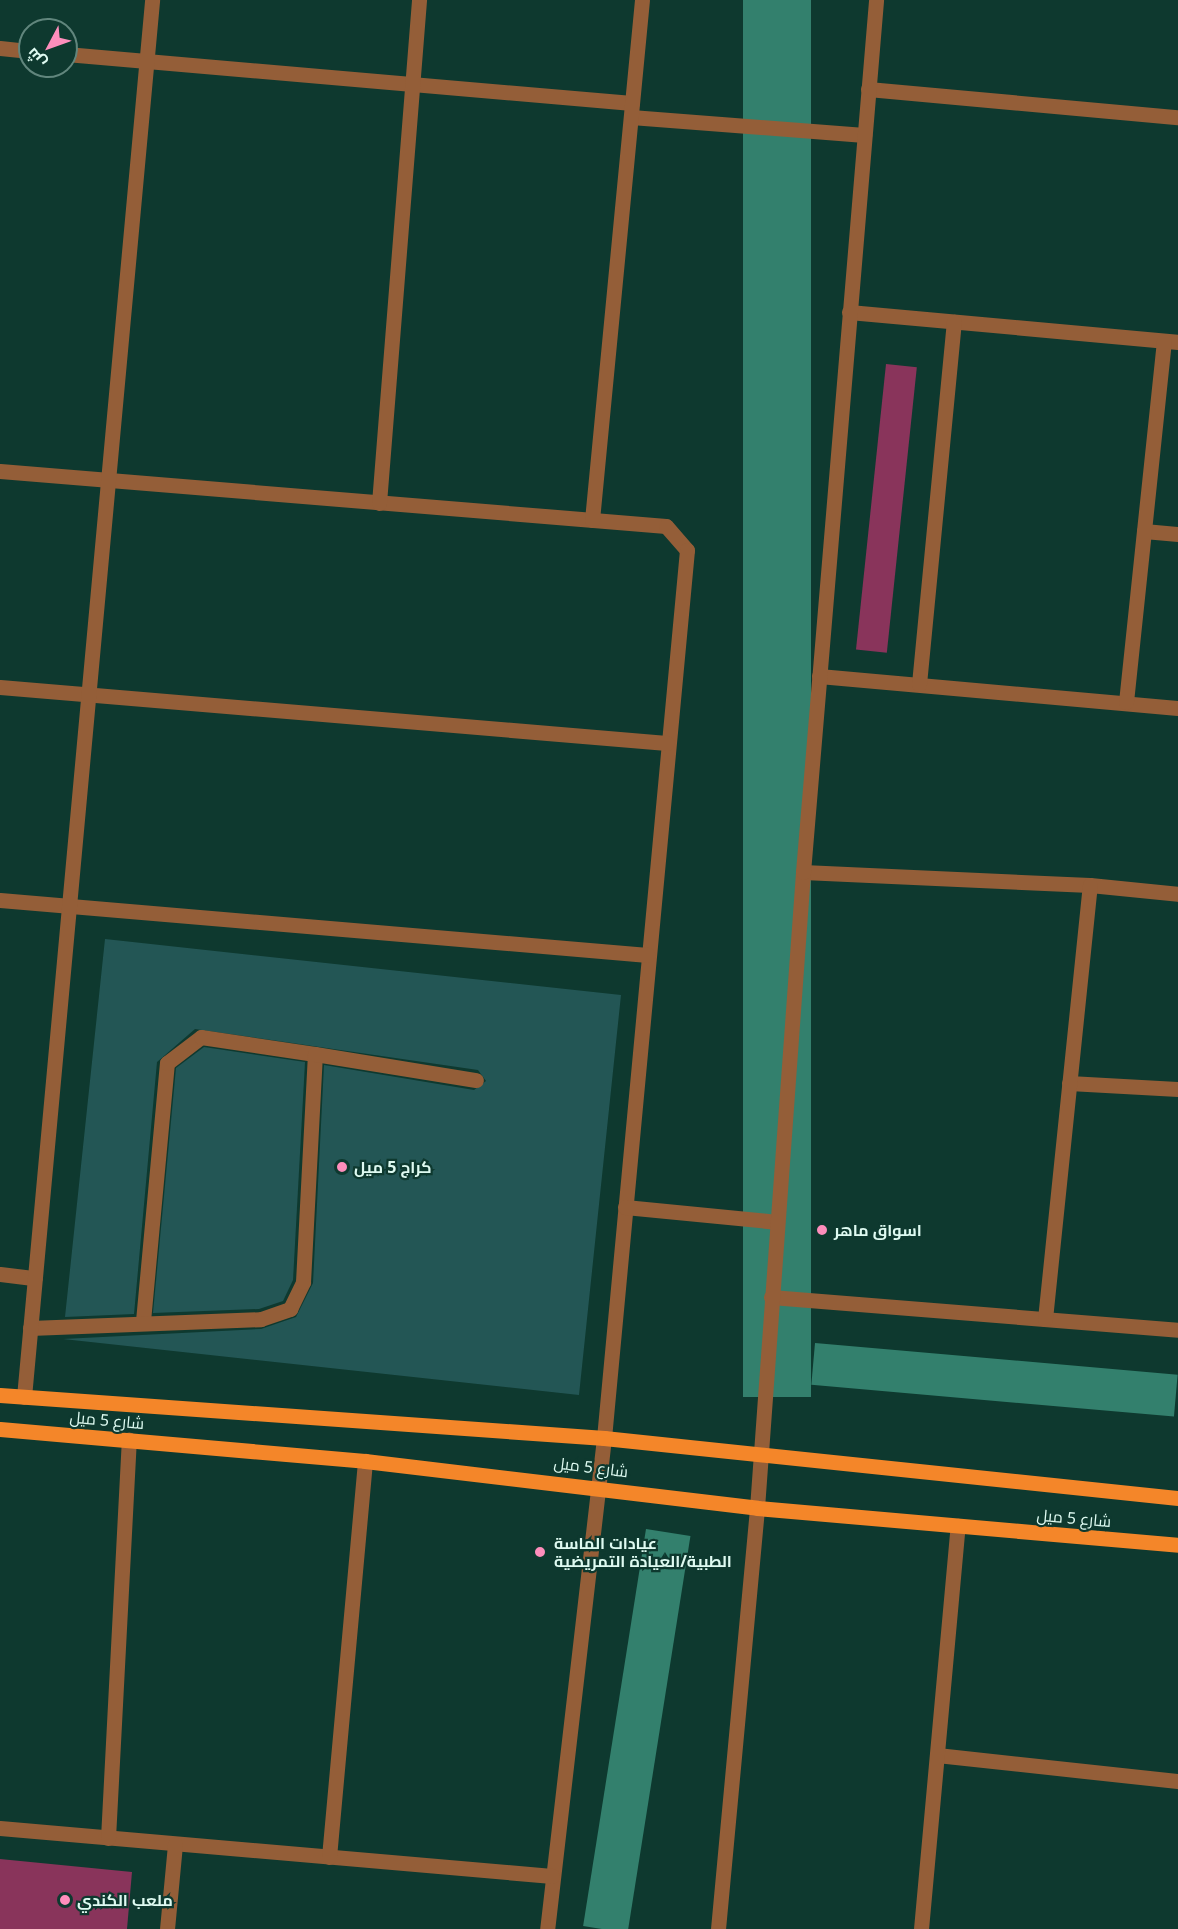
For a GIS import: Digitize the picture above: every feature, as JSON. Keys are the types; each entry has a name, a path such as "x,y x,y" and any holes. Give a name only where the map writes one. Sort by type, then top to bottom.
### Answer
{"main road":[{"name":"شارع 5 ميل","path":"0,1395 604,1438 1178,1498"},
{"name":"شارع 5 ميل","path":"0,1429 365,1461 597,1485 757,1508 1178,1545"}],"street":[{"path":"24,1398 152,0"},
{"path":"379,503 419,0"},
{"path":"592,520 642,0"},
{"path":"718,1929 757,1508 803,872 876,0"},
{"path":"0,48 18,50"},
{"path":"78,55 412,84 864,135"},
{"path":"868,89 1178,117"},
{"path":"849,312 1171,341 1144,531 1126,702"},
{"path":"919,684 954,322"},
{"path":"0,471 666,526 687,550 667,743 604,1438 547,1929"},
{"path":"1144,531 1178,534"},
{"path":"819,675 1178,708"},
{"path":"0,687 667,743"},
{"path":"803,872 1090,885 1178,894"},
{"path":"1045,1319 1090,885"},
{"path":"0,900 648,955"},
{"path":"143,1321 167,1063 201,1037 476,1080"},
{"path":"30,1328 143,1321 261,1319 290,1309 303,1282 315,1054"},
{"path":"1070,1083 1178,1089"},
{"path":"625,1207 777,1222"},
{"path":"0,1274 35,1278"},
{"path":"771,1297 1178,1330"},
{"path":"108,1838 129,1440"},
{"path":"328,1857 365,1461"},
{"path":"921,1929 958,1526"},
{"path":"937,1755 1178,1781"},
{"path":"0,1828 552,1876"},
{"path":"167,1929 175,1844"}],"shaded area":[{"path":"743,0 811,0 811,1397 743,1397"},
{"path":"886,364 917,367 887,653 856,649"},
{"path":"815,1343 1178,1375 1174,1417 811,1385"},
{"path":"646,1529 690,1536 628,1929 583,1926"},
{"name":"ملعب الكندي","path":"0,1859 132,1872 127,1929 0,1929"}],"building":[{"name":"كراج 5 ميل","path":"105,939 621,995 579,1395 63,1339 261,1329 296,1317 313,1283 324,1065 474,1090 486,1081 478,1070 195,1029 157,1062 134,1314 65,1317"},
{"path":"204,1047 305,1062 293,1280 283,1301 259,1309 153,1313 176,1068"}],"place":[{"name":"كراج 5 ميل","path":"342,1167"},
{"name":"اسواق ماهر","path":"822,1230"},
{"name":"عيادات الماسة الطبية/العيادة التمريضية","path":"540,1552"},
{"name":"ملعب الكندي","path":"65,1900"}]}
